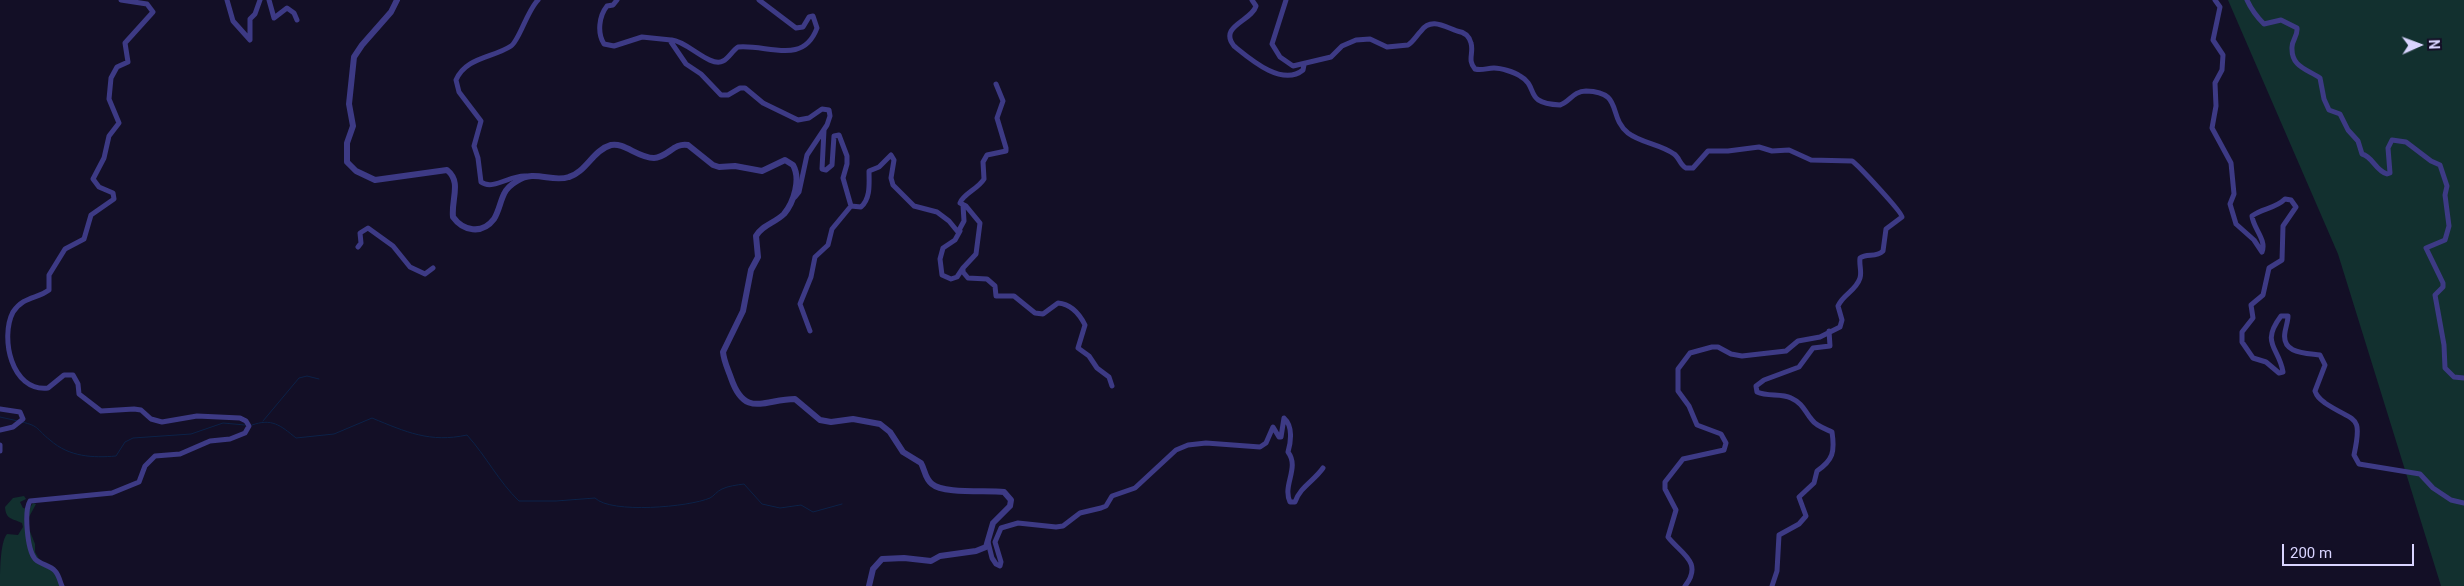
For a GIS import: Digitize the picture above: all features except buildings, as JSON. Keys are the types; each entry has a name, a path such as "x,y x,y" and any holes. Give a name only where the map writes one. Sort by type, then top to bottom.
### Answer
{"street":[{"path":"62,586 56,571 38,561 32,551 27,531 27,508 30,501 112,494 139,482 145,466 155,456 180,454 210,441 230,439 245,432 249,426 246,421 240,418 196,416 162,422 151,419 141,410 101,412 79,394 76,377 73,375 64,375 48,388 33,387 16,374 9,359 7,329 10,317 15,309 29,297 49,290 49,275 66,249 84,239 91,215 114,199 113,192 98,187 93,179 104,158 109,136 119,123 109,99 111,78 117,68 128,62 125,48 128,38 153,12 147,4 122,0"},
{"path":"227,0 233,21 248,40 252,36 250,19 255,14 260,0"},
{"path":"269,0 274,18 287,8 294,13 297,20"},
{"path":"397,0 383,22 362,45 353,62 349,104 353,126 346,150 349,166 375,180 447,170 452,174 456,183 453,198 453,216 458,224 470,230 490,224 498,211 507,189 526,176"},
{"path":"538,0 528,13 514,43 495,54 476,60 462,71 456,80 459,92 481,121 474,146 478,158 481,182 489,185 514,176 538,175 568,178 583,169 602,150 613,145 622,146 637,155 653,158 684,144 693,147 713,165 718,167 735,166 762,171 781,161 790,162 795,168 797,177 791,201"},
{"path":"617,0 613,5 607,6 602,14 599,34 604,44 620,44 642,37 682,41 694,51 717,62 724,61 738,47 789,50 807,45 812,40 817,28 813,16 809,17 803,27 796,28 759,0"},
{"path":"1252,0 1256,6 1252,14 1236,24 1230,34 1231,42 1234,46 1268,70 1279,75 1295,75 1303,70 1304,65"},
{"path":"1286,0 1272,39 1274,49 1289,65 1297,67 1331,57 1342,46 1356,40 1370,39 1387,46 1408,45 1416,39 1421,30 1437,23 1466,35 1471,41 1470,61 1475,69 1499,68 1519,75 1525,80 1533,97 1538,101 1560,105 1581,91 1600,92 1607,95 1612,99 1619,120 1630,135 1675,154 1686,168 1698,164 1708,151 1728,152 1754,147 1772,151 1789,150 1811,160 1856,162 1864,174 1873,180 1888,201 1900,210 1902,217 1886,229 1882,253 1860,258 1860,279 1854,290 1841,300 1838,306 1842,324 1820,337 1798,341 1786,351 1742,356 1731,354 1718,347 1702,349 1690,353 1680,365 1678,369 1678,391 1689,406 1697,425 1721,434 1726,442 1724,450 1717,453 1683,459 1665,482 1665,489 1676,510 1668,537 1685,553 1690,563 1690,576 1685,586"},
{"path":"2215,0 2220,7 2213,40 2223,55 2222,70 2215,83 2216,106 2212,128 2231,163 2234,194 2230,204 2236,224 2254,240 2262,252 2264,244 2255,229 2252,216 2265,209 2276,207 2285,199 2291,200 2296,207 2283,226 2282,260 2269,268 2263,295 2251,305 2254,318 2242,332 2242,342 2253,358 2266,362 2279,373 2283,372 2271,344 2271,336 2272,330 2281,316 2288,316 2285,337 2294,352 2320,355 2324,361 2325,365 2315,391 2316,396 2337,410 2352,416 2356,423 2358,438 2354,455 2359,464 2420,474 2433,488 2451,500 2464,503"},
{"path":"2247,0 2251,10 2257,13 2264,24 2281,20 2297,28 2298,34 2292,48 2296,64 2320,78 2324,99 2329,110 2340,114 2348,130 2358,141 2362,154 2367,156 2378,170 2387,174 2390,172 2388,148 2392,140 2406,142 2431,161 2440,165 2448,186 2445,196 2449,226 2445,240 2426,248 2443,283 2443,287 2435,295 2444,345 2445,368 2454,377 2464,378"},
{"path":"671,40 686,64 701,74 721,95 728,96 740,88 745,88 775,111 787,114 798,120 809,118 826,108 830,116 824,130 809,150 798,192 783,214 765,226 756,236 758,257 751,270 743,311 723,352 736,392 751,404 778,403 795,398 815,417 825,421 853,419 876,422 890,432 904,452 921,463 926,478 933,486 1004,492 1011,500 1010,506 992,523 986,547 981,550 940,556 931,561 904,558 882,559 873,568 868,586"},
{"path":"963,205 961,209 964,221 955,240 943,248 940,265 942,275 951,279 957,277 976,254 980,223 963,205 960,203 961,199 973,192 984,179 983,162 987,155 1006,151 1003,132 997,118 1003,101 996,84"},
{"path":"824,130 822,169 826,170 832,166 834,136 838,135 847,156 843,178 851,206"},
{"path":"851,206 862,207 864,205 870,188 869,171 879,167 891,155 894,160 891,178 893,185 914,206 937,212 949,221 957,232 960,231"},
{"path":"810,331 800,304 811,277 812,264 818,253 828,245 832,229 851,206"},
{"path":"358,247 361,243 360,233 368,228 394,246 413,270 425,274 433,268"},
{"path":"963,268 963,272 968,278 980,278 993,283 996,296 1014,296 1035,313 1043,314 1058,303 1074,309 1085,325 1078,348 1089,356 1097,368 1109,377 1112,386"},
{"path":"1772,586 1777,571 1779,534 1799,524 1806,516 1799,497 1814,484 1817,472 1832,458 1833,436 1832,432 1814,422 1808,411 1801,404 1790,397 1757,392 1756,386 1764,380 1799,367 1814,348 1830,346 1829,331"},
{"path":"0,409 20,412 23,419 13,427 0,430"},
{"path":"988,542 992,558 1000,566 1001,562 995,542 1001,528 1018,523 1063,526 1080,513 1106,506 1112,496 1135,488 1182,447 1197,442 1260,447 1266,443 1273,427 1279,437 1281,437 1284,418 1289,426 1291,442 1288,452 1293,459 1294,468 1290,479 1288,498 1290,502 1295,502 1306,485 1315,480 1323,468"},
{"path":"0,444 0,451"}],"green space":[{"path":"2228,0 2464,0 2464,586 2441,586 2338,254"},
{"path":"24,496 26,499 20,502 23,508 29,509 33,503 36,504 29,517 29,529 35,544 35,552 43,566 57,573 63,586 0,586 1,558 5,538 7,534 18,535 23,527 22,523 8,516 5,507 13,498"}],"waterway":[{"path":"263,421 299,378 307,376 319,379"},
{"path":"0,417 18,421"},
{"path":"252,425 265,422 276,424 296,438 334,434 372,418 418,435 441,438 467,435 505,486 519,501 595,498 604,503 617,506 669,506 700,501 710,498 724,488 744,484 762,504 780,508 801,505 813,512 842,504"},
{"path":"22,422 35,427 57,446 65,450 99,457 116,456 125,442 133,438 191,434 223,423 245,425"}]}
